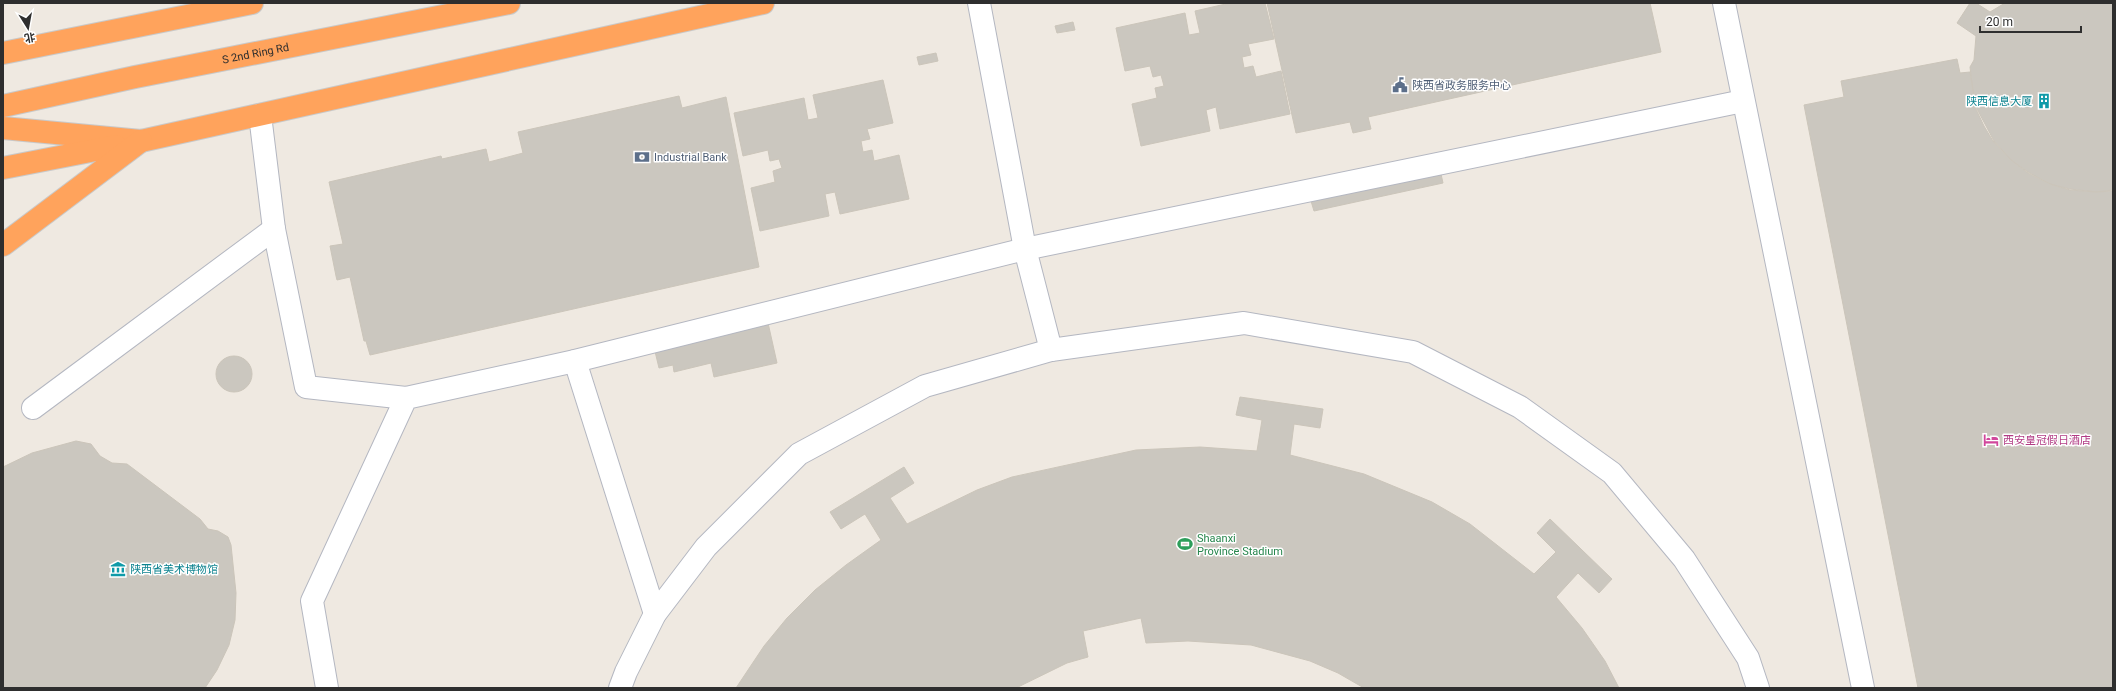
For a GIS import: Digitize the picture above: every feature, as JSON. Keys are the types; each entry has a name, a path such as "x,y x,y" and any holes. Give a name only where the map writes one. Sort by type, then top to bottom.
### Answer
{"highway":[{"path":"3,53 252,3"},
{"name":"S 2nd Ring Rd","path":"3,106 134,77 509,3"},
{"path":"3,168 141,141 763,3"},
{"path":"3,128 141,141"},
{"path":"3,245 141,141"}],"street":[{"path":"979,3 1025,249 1051,350"},
{"path":"1724,3 1863,688"},
{"path":"260,114 274,229 306,387 406,398 575,360 1025,249 1743,100"},
{"path":"32,408 274,229"},
{"path":"620,688 626,672 655,614 706,547 799,454 925,386 1051,350 1244,323 1413,352 1520,407 1612,473 1684,559 1748,658 1758,688"},
{"path":"575,360 655,614"},
{"path":"326,688 312,601 406,398"}],"building":[{"path":"1230,3 1265,3 1274,39 1248,44 1251,55 1242,57 1244,68 1253,66 1256,77 1281,71 1290,114 1220,129 1216,107 1206,110 1210,131 1141,146 1132,104 1157,98 1155,88 1164,86 1161,75 1153,77 1150,66 1125,71 1116,28 1185,13 1189,35 1200,33 1195,11"},
{"name":"陕西省政务服务中心","path":"1267,3 1650,3 1661,52 1368,117 1371,129 1353,133 1350,122 1296,133"},
{"name":"陕西信息大厦","path":"1970,3 1976,3 1990,12 2005,3 2113,3 2113,190 2096,192 2070,189 2050,184 2028,172 2011,160 1994,141 1977,109 1973,93 1970,67 1974,60 1976,36 1957,23"},
{"path":"1073,22 1075,30 1057,33 1055,26"},
{"path":"936,53 938,61 919,65 917,57"},
{"name":"西安皇冠假日酒店","path":"1957,59 1960,73 1970,72 1976,109 1984,126 1993,141 2011,160 2028,173 2050,184 2070,190 2096,192 2113,191 2113,688 1918,688 1804,105 1844,97 1841,81"},
{"path":"883,80 893,123 867,129 870,139 861,141 863,152 872,150 874,161 899,155 909,199 840,214 835,192 825,194 829,216 760,231 751,188 775,182 773,171 782,168 779,159 770,161 768,150 743,156 734,113 804,98 808,120 818,118 813,95"},
{"path":"679,96 682,108 726,97 759,267 370,355 366,341 364,341 350,277 337,280 336,276 330,246 343,244 329,182 441,156 442,159 486,149 489,162 523,153 518,132"},
{"path":"1441,174 1443,183 1314,211 1311,201"},
{"path":"766,314 777,363 714,377 711,363 674,372 673,365 659,368 652,339"},
{"path":"234,356 244,359 249,364 252,374 249,384 244,389 234,392 224,389 219,384 216,374 219,364 224,359"},
{"name":"Shaanxi Province Stadium","path":"1240,397 1323,409 1320,428 1294,424 1290,455 1364,474 1432,502 1470,524 1534,574 1556,552 1537,533 1550,519 1612,579 1599,593 1578,573 1556,597 1582,628 1605,661 1619,688 1364,688 1338,673 1310,661 1251,645 1188,641 1146,643 1141,618 1083,631 1088,657 1067,663 1016,688 736,688 764,646 787,618 815,590 846,565 881,540 865,514 841,529 830,512 904,467 914,483 890,498 907,524 977,490 1012,477 1136,450 1200,447 1257,451 1262,420 1236,415"},
{"name":"陕西省美术博物馆","path":"76,441 91,444 100,456 112,463 127,464 200,519 208,529 218,531 228,537 231,545 236,593 235,620 229,645 217,670 205,688 3,688 3,467 32,453"}],"place":[{"name":"陕西省政务服务中心","path":"1400,85"},
{"name":"陕西信息大厦","path":"2044,101"},
{"name":"Industrial Bank","path":"642,157"},
{"name":"西安皇冠假日酒店","path":"1991,440"},
{"name":"Shaanxi Province Stadium","path":"1185,544"},
{"name":"陕西省美术博物馆","path":"118,569"}]}
